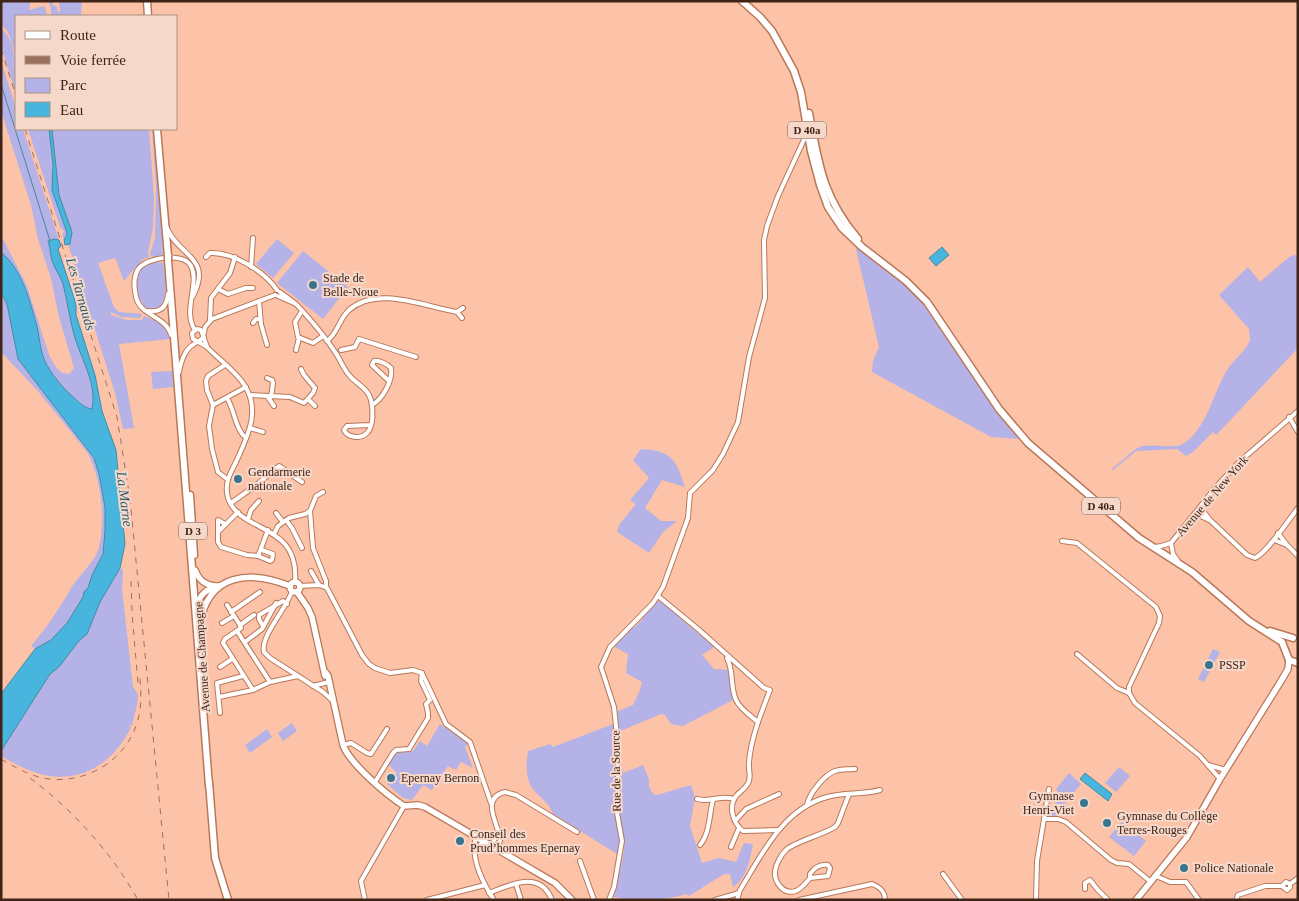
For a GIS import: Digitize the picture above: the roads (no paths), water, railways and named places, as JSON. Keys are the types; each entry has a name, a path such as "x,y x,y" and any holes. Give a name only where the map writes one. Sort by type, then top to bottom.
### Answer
{"main road":[{"path":"147,1 148,15"},
{"name":"D 40a","path":"742,1 764,22 787,57 801,92 820,185 828,207 848,235 906,281 927,302 1020,435 1149,546 1201,579 1249,621 1282,642 1285,647"},
{"name":"D 40a","path":"749,1 772,26 786,48 802,86 809,132"},
{"name":"D 3","path":"157,130 192,578 198,622 215,858 228,900"},
{"name":"Avenue de Champagne","path":"180,412 192,512 198,622"},
{"name":"D 40a","path":"1262,629 1295,638"},
{"path":"1295,638 1289,641 1285,647 1289,660 1297,663"}],"street":[{"name":"Rue de la Source","path":"609,900 614,887 622,845 616,807 618,745 614,707 601,667 610,647 658,596 666,580 688,518 691,490 712,470 723,454 738,422 749,357 766,290 764,240 767,226 778,196 809,132"},
{"path":"165,220 171,236 197,264 198,273 195,291 191,298"},
{"path":"251,267 253,238"},
{"path":"206,257 210,253 235,257 251,267 278,293 296,304 327,341 349,376 368,392 372,405 370,425 367,433 349,436 344,430 346,426 350,425 370,425"},
{"path":"207,347 204,335 205,327 210,320 211,298 230,273 235,257"},
{"path":"175,347 166,324 141,306 135,296 134,281 136,272 144,264 156,259 179,258 189,263 193,271 190,314 195,330"},
{"path":"141,306 154,311 163,307 167,300 170,279"},
{"path":"218,289 228,294 246,288 253,288"},
{"path":"210,320 278,293"},
{"path":"327,341 335,335 347,312 355,306 368,301 383,299 405,300 457,312 462,318"},
{"path":"259,301 260,319 267,345"},
{"path":"457,312 463,308"},
{"path":"296,350 299,338 295,322 302,312"},
{"path":"253,323 256,319 260,319"},
{"path":"195,330 200,330 204,335"},
{"path":"195,330 192,333 194,340 207,347 246,387 250,395 253,410 250,428 227,479 227,492 231,503 238,512 284,542 292,556 295,570 294,588 287,604 267,637 264,650 268,656 323,692 333,701"},
{"path":"178,380 184,354 204,335"},
{"path":"299,338 313,343 323,336"},
{"path":"341,350 355,347 359,339 416,357"},
{"path":"372,405 383,395 389,381 392,371 391,368 374,361 372,365 374,368 389,381"},
{"path":"225,365 206,379 206,390 212,405 209,426 211,445 218,472 227,479"},
{"path":"250,395 290,397 302,403 308,399 315,388 301,369"},
{"path":"268,378 274,383 269,396 274,406"},
{"path":"212,405 246,387"},
{"path":"227,398 235,413 238,429 246,438"},
{"path":"308,399 315,406"},
{"name":"Avenue de New York","path":"1171,543 1242,458 1298,410"},
{"path":"1289,418 1298,432"},
{"path":"250,428 263,432"},
{"path":"231,503 279,466 302,482"},
{"path":"323,492 316,496 310,511 313,548 326,580 326,587 362,655 369,664 390,673 413,670 422,673 446,724 470,742 499,833 500,839 494,847"},
{"path":"248,519 251,510 259,501"},
{"path":"1200,507 1210,520 1247,555 1255,558 1260,556 1274,540 1298,508"},
{"path":"274,534 284,521 292,516 305,514 310,511"},
{"path":"218,534 225,524 238,512"},
{"path":"1195,513 1210,520"},
{"path":"276,514 292,528 302,548"},
{"path":"225,524 220,520 217,521 219,544 221,547 247,556 258,556 270,561 272,560 273,554 262,550"},
{"path":"258,556 262,550 268,530"},
{"path":"1278,533 1286,545 1298,556"},
{"path":"1274,540 1286,545"},
{"path":"1062,541 1077,542 1156,607 1159,612 1159,623 1129,687 1129,693 1135,702 1206,764 1220,779"},
{"path":"1149,546 1161,546 1171,543 1173,554 1183,566"},
{"path":"195,570 205,584 221,586"},
{"path":"310,571 319,585"},
{"path":"198,600 203,593 236,579 253,576 270,579 294,588 319,585 326,587"},
{"path":"192,578 197,589 203,593 214,592"},
{"path":"198,622 205,604 221,586"},
{"path":"294,588 312,615 343,745 356,766 404,806 418,805 425,807 555,883 572,900"},
{"path":"222,624 260,592"},
{"path":"658,596 764,688 770,690 758,722 749,761 749,782 734,799 732,814 739,828 748,832 778,830"},
{"path":"264,626 259,619 259,615 276,603 283,601 287,604"},
{"path":"245,642 264,626 276,603"},
{"path":"227,605 240,625"},
{"path":"253,690 232,659 224,643 225,639 241,628 240,625 254,615"},
{"path":"237,631 270,682"},
{"path":"1076,654 1116,688 1129,693"},
{"path":"726,655 732,671 735,700 758,722"},
{"path":"220,667 232,659"},
{"path":"1136,900 1187,837 1220,779 1288,669 1289,660"},
{"path":"1281,681 1297,663"},
{"path":"375,782 396,750 409,749 428,718 426,704 430,700 421,681 422,673"},
{"path":"220,713 217,683 244,676"},
{"path":"219,698 253,690 270,682 298,676"},
{"path":"313,686 328,684"},
{"path":"323,692 328,684"},
{"path":"343,745 350,743 371,754 387,729"},
{"path":"1206,764 1226,770"},
{"path":"808,805 812,793 832,772 855,769"},
{"path":"1036,900 1036,861 1049,788"},
{"path":"737,900 778,830 787,821 808,805 827,796 880,790"},
{"path":"491,803 498,794 510,792 577,832"},
{"path":"735,821 746,809 779,794"},
{"path":"810,878 828,876 830,868 828,865 825,865 815,868 810,874 810,878 801,888 795,891 787,891 779,885 775,868 786,849 835,828 849,794"},
{"path":"697,799 713,800 727,797 734,799"},
{"path":"700,845 708,826 713,800"},
{"path":"365,900 361,881 404,806"},
{"path":"1045,819 1058,819 1066,822 1111,860 1129,864 1150,882"},
{"path":"731,847 739,828"},
{"path":"476,837 474,845 475,854 485,885 494,900"},
{"path":"475,854 478,847 484,842"},
{"path":"580,860 594,900"},
{"path":"943,874 962,900"},
{"path":"1156,876 1170,882 1186,882 1199,900"},
{"path":"1236,900 1238,895 1265,886 1282,886 1286,882 1290,884 1298,878"},
{"path":"1085,889 1085,884 1090,880 1108,900"},
{"path":"490,893 530,881 546,888 552,900"},
{"path":"516,884 521,900"},
{"path":"795,891 798,900 872,884 878,886 883,892 884,900"},
{"path":"427,900 485,885"},
{"path":"715,900 739,894"}],"water":[{"path":"49,130 52,130 59,195 72,232 70,244 65,245 64,239 67,233 52,190 53,165"},
{"path":"59,240 61,246 58,249 76,304 76,315 95,375 102,411 116,450 125,544 120,568 100,602 87,634 78,642 59,667 50,674 1,751 1,694 35,649 51,640 67,623 88,588 92,575 103,554 105,507 94,458 18,359 7,304 1,292 1,252 14,267 24,285 31,304 47,366 69,393 84,406 92,409 91,382 75,338 63,284 52,260 48,241"},
{"path":"942,247 949,255 936,266 929,258"},
{"path":"1085,773 1112,794 1108,801 1080,779"}],"waterway":[{"path":"1,84 15,129"},
{"path":"15,130 50,241"}],"railway":[{"path":"1,49 15,93"},
{"path":"25,130 117,417 130,499 169,900"},
{"path":"131,581 138,683"},
{"path":"1,759 32,775 58,780 73,778 100,768 113,760 131,737 140,712 140,678"},
{"path":"30,778 62,804 90,833 116,865 138,900"}],"place":[{"name":"Stade de Belle-Noue","path":"313,285"},
{"name":"Gendarmerie nationale","path":"238,479"},
{"name":"PSSP","path":"1209,665"},
{"name":"Epernay Bernon","path":"391,778"},
{"name":"Gymnase Henri-Viet","path":"1084,803"},
{"name":"Gymnase du Collège Terres-Rouges","path":"1107,823"},
{"name":"Conseil des Prud’hommes Epernay","path":"460,841"},
{"name":"Police Nationale","path":"1184,868"}],"water label":[{"name":"Les Tarnauds","path":"81,294"},
{"name":"La Marne","path":"125,499"}]}
